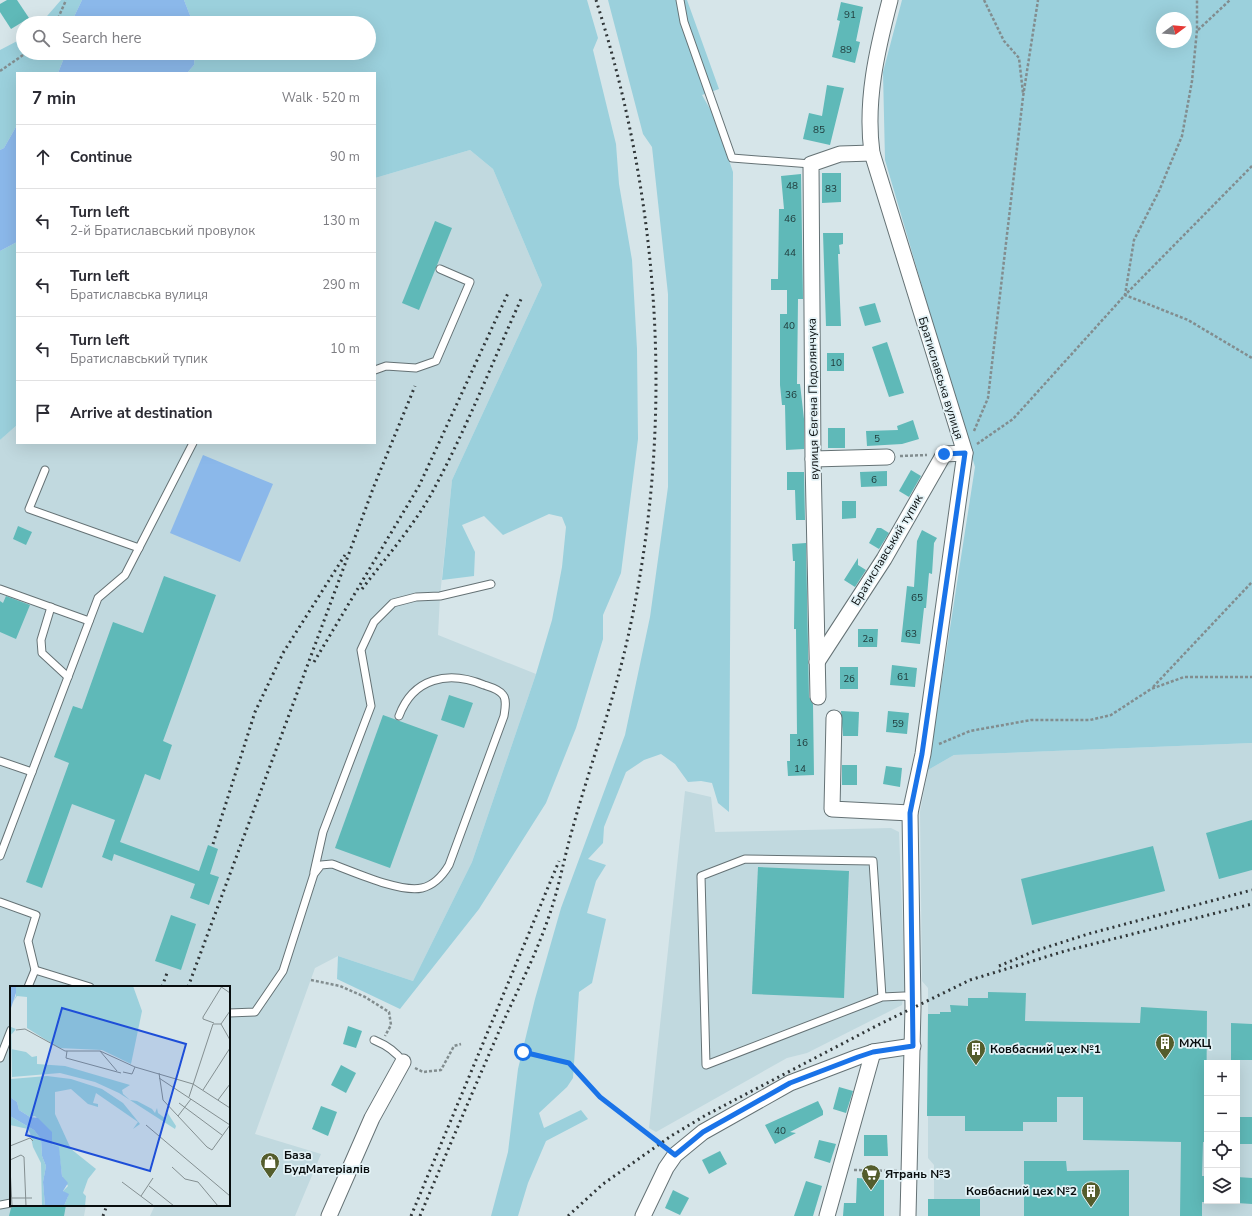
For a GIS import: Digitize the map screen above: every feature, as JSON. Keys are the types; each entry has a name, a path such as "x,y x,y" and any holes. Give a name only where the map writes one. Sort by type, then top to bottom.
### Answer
{"street":[{"name":"Братиславська вулиця","path":"890,0 879,42 872,84 869,132 872,153 965,453 922,754 910,813 913,1046 908,1216"},
{"path":"811,164 840,154 872,153"},
{"name":"вулиця Євгена Подолянчука","path":"811,164 813,459 818,697"},
{"path":"944,454 965,453"},
{"name":"Братиславський тупик","path":"818,662 884,559 944,454"},
{"path":"813,459 887,457"},
{"path":"834,718 832,809 910,813"},
{"path":"643,1216 666,1168 675,1155 703,1132 790,1083 873,1052 913,1046"},
{"path":"827,1216 873,1052"},
{"path":"329,1216 372,1118 404,1062"}],"lane":[{"path":"680,0 684,22 732,158 811,164"},
{"path":"376,370 386,366 416,368 436,361 470,282 440,269"},
{"path":"0,856 98,598 126,575 192,444"},
{"path":"45,470 29,509 139,548"},
{"path":"230,1013 255,1012 283,971 314,874 323,832 371,706 362,650 374,622 393,603 416,597 440,596 491,584"},
{"path":"0,589 89,621"},
{"path":"51,607 41,640 42,653 68,677"},
{"path":"314,874 321,865 332,864 404,889 422,888 441,878 450,865 504,716 506,702 503,695 497,690 476,682 457,678 434,679 414,691 404,704 398,716"},
{"path":"0,760 32,772"},
{"path":"882,996 873,861 745,859 702,876 706,1065 882,996 904,996 913,998"},
{"path":"0,902 36,915 28,941 35,970 28,986"},
{"path":"35,970 87,986"},
{"path":"0,1058 4,1039"},
{"path":"374,1040 398,1055 404,1062"},
{"path":"0,1205 10,1203"}],"path":[{"path":"59,16 66,0"},
{"path":"984,0 984,3 1004,41 1019,58 1023,98"},
{"path":"973,432 988,398 1023,98 1038,0"},
{"path":"1125,296 1134,240 1159,191 1182,136 1192,81 1197,30 1197,0"},
{"path":"1197,30 1230,0"},
{"path":"0,71 16,60"},
{"path":"965,453 1013,419 1125,296 1252,166"},
{"path":"1125,296 1188,320 1252,358"},
{"path":"887,457 944,454"},
{"path":"1151,689 1252,582"},
{"path":"922,754 934,746 970,731 1031,720 1090,720 1111,715 1151,689 1184,677 1252,677"},
{"path":"310,980 340,986 365,997 389,1012 391,1024 381,1043"},
{"path":"404,1062 423,1072 441,1070 454,1046 461,1044"},
{"path":"515,1050 569,1063 600,1097 675,1155"},
{"path":"840,1170 909,1171"}],"shaded area":[{"path":"61,0 82,0 74,16 47,16"},
{"path":"82,0 184,0 190,16 74,16"},
{"path":"184,0 587,0 598,38 593,50 616,144 619,184 632,260 637,349 638,439 621,573 603,615 603,639 576,728 546,803 479,909 400,1009 337,979 338,956 413,981 472,862 536,674 552,620 562,567 566,527 562,517 549,514 503,535 484,516 462,525 475,552 474,576 442,580 452,480 542,285 493,169 470,150 376,178 376,72 188,72 194,65 194,60 376,60 376,16 190,16"},
{"path":"608,0 687,0 719,89 702,95 714,116 733,172 729,812 718,803 712,783 701,781 688,782 675,764 661,754 644,760 626,772 604,827 603,843 588,859 606,865 596,881 587,913 606,919 592,983 579,992 573,1078 567,1087 539,1113 544,1128 581,1110 588,1119 546,1141 528,1183 518,1216 491,1216 508,1152 518,1069 535,999 561,908 625,735 650,617 668,487 668,294 652,147 643,134"},
{"path":"902,0 1252,0 1252,743 954,755 928,770 975,467 885,160 883,72"},
{"path":"16,42 16,60 63,60 58,72 16,72 16,127 4,148 0,150 0,50"},
{"path":"63,60 194,60 194,65 188,72 58,72"},
{"path":"16,127 16,243 0,251 0,150 4,148"},
{"path":"470,150 493,169 542,285 452,480 440,596 438,635 536,674 472,862 413,981 338,956 315,968 255,1134 321,1154 295,1216 150,1216 155,1206 230,1206 230,986 10,986 10,1206 86,1206 84,1216 0,1216 0,440 16,426 16,444 376,444 376,178"},
{"path":"16,243 16,426 0,440 0,251"},
{"path":"203,455 273,484 240,562 170,533"},
{"path":"1252,743 1252,1216 928,1216 928,1199 934,1199 934,1165 928,1158 928,988 922,981 920,812 928,770 954,755"},
{"path":"685,791 711,797 715,832 891,828 899,832 905,986 902,1005 807,1053 787,1058 656,1132 649,1128"}],"building":[{"path":"7,0 17,0 28,16 16,16 16,26 11,29 0,12 0,4"},
{"path":"841,2 863,7 856,41 860,42 855,63 832,57 840,21 837,20"},
{"path":"827,85 844,88 830,145 803,139 809,113 822,116"},
{"path":"822,173 841,173 841,202 822,203"},
{"path":"801,174 803,299 798,299 797,384 800,384 804,419 804,449 786,450 785,405 782,405 780,385 780,314 787,314 787,290 771,290 771,279 778,279 779,209 784,209 781,176"},
{"path":"435,221 452,228 419,310 402,303"},
{"path":"823,233 843,233 843,244 839,245 840,254 838,254 841,326 826,326"},
{"path":"875,303 881,322 865,326 859,307"},
{"path":"887,342 904,393 889,397 872,347"},
{"path":"827,353 844,353 844,371 827,371"},
{"path":"913,420 919,439 902,444 867,446 866,431 898,430 897,426"},
{"path":"828,428 845,428 845,448 828,448"},
{"path":"911,470 921,476 909,497 899,491"},
{"path":"887,471 887,486 861,487 860,472"},
{"path":"787,472 804,472 805,520 796,520 795,490 787,490"},
{"path":"842,501 856,501 856,518 842,519"},
{"path":"18,526 32,532 26,545 13,539"},
{"path":"877,528 881,528 889,533 879,549 869,543"},
{"path":"922,530 937,538 934,543 932,574 929,573 926,608 924,608 920,644 901,642 907,586 914,587 917,541"},
{"path":"806,543 809,697 813,704 814,775 788,776 787,761 790,761 790,734 797,734 796,629 794,629 795,561 793,561 792,544"},
{"path":"858,558 858,565 866,570 855,587 844,580"},
{"path":"164,576 216,595 163,741 172,745 160,780 145,774 120,842 199,871 208,845 218,849 210,874 219,877 209,905 190,898 195,884 114,854 112,861 102,857 115,820 72,804 42,888 26,882 69,763 54,757 73,706 82,709 113,622 143,633"},
{"path":"6,596 30,605 16,639 0,632 0,601 3,603"},
{"path":"858,629 878,629 877,647 858,647"},
{"path":"892,665 917,668 915,687 890,685"},
{"path":"840,667 858,667 858,689 840,689"},
{"path":"449,695 473,703 464,728 441,720"},
{"path":"841,711 859,712 858,736 843,736"},
{"path":"888,711 909,713 907,734 886,732"},
{"path":"383,715 438,735 390,868 335,848"},
{"path":"842,765 857,765 857,785 842,785"},
{"path":"886,766 902,768 900,787 883,784"},
{"path":"1252,820 1252,870 1219,879 1206,833"},
{"path":"1153,846 1165,891 1032,925 1021,879"},
{"path":"758,867 849,871 844,998 752,994"},
{"path":"171,915 196,924 181,970 155,961"},
{"path":"988,992 1026,993 1025,1021 1140,1023 1141,1007 1207,1011 1207,1060 1204,1060 1204,1142 1202,1176 1204,1176 1204,1202 1202,1202 1202,1216 1180,1216 1181,1142 1083,1140 1083,1097 1057,1097 1057,1122 1023,1122 1023,1131 965,1131 965,1116 927,1116 928,1014 951,1012 950,1005 968,1006 968,998 988,998"},
{"path":"1231,1023 1252,1024 1252,1060 1231,1060"},
{"path":"348,1026 362,1031 356,1048 343,1044"},
{"path":"341,1065 356,1073 346,1093 331,1085"},
{"path":"839,1087 853,1091 846,1113 833,1109"},
{"path":"818,1101 823,1111 823,1115 790,1132 796,1133 775,1144 765,1125"},
{"path":"321,1106 337,1112 328,1136 312,1129"},
{"path":"1240,1117 1252,1117 1252,1144 1240,1144"},
{"path":"864,1135 887,1135 888,1156 864,1156"},
{"path":"819,1140 836,1144 830,1163 814,1158"},
{"path":"720,1151 727,1164 709,1174 702,1160"},
{"path":"1024,1161 1066,1161 1067,1171 1129,1170 1129,1216 1024,1216"},
{"path":"1240,1177 1252,1178 1252,1204 1240,1203"},
{"name":"Ятрань №3","path":"857,1178 884,1180 884,1216 843,1216 844,1203 856,1203"},
{"path":"806,1181 822,1186 813,1216 794,1216"},
{"path":"673,1190 689,1198 680,1215 665,1208"},
{"path":"928,1199 980,1199 980,1216 928,1216"},
{"path":"14,1206 66,1206 64,1216 9,1216 11,1208"}],"railway":[{"path":"420,1216 500,1029 525,975 552,908 573,827 610,706 623,657 643,553 652,474 656,394 654,314 647,234 635,155 618,77 596,0"},
{"path":"314,662 419,486 509,291"},
{"path":"362,589 406,533 429,498 466,424 522,297"},
{"path":"188,986 374,486 415,386"},
{"path":"213,844 255,712 283,653 345,555"},
{"path":"411,1216 559,861"},
{"path":"999,966 1035,951 1088,934 1252,890"},
{"path":"568,1216 603,1184 671,1136 706,1115 880,1024 970,980 1065,951 1252,904"},
{"path":"162,986 167,973"},
{"path":"103,1216 107,1206"}],"place":[{"name":"МЖЦ","path":"1165,1060"},
{"name":"Ковбасний цех №1","path":"976,1066"},
{"name":"База БудМатеріалів","path":"270,1179"},
{"name":"Ятрань №3","path":"871,1191"},
{"name":"Ковбасний цех №2","path":"1091,1208"}],"route":[{"path":"523,1052 569,1063 600,1097 675,1155 703,1132 790,1083 873,1052 913,1046 910,813 922,754 965,453 944,454"}]}
